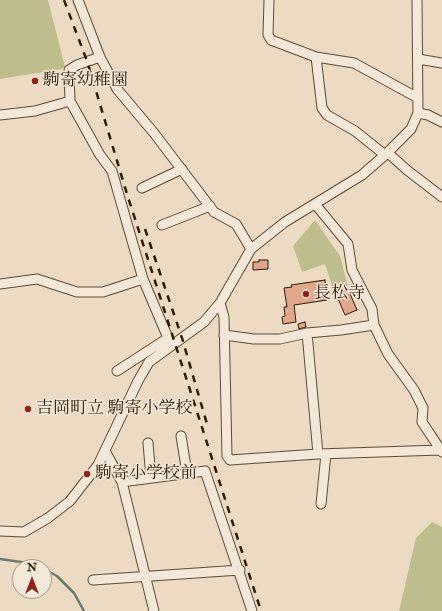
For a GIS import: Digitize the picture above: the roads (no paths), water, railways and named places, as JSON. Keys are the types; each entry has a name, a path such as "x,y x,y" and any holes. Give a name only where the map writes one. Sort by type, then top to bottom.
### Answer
{"street":[{"path":"78,0 100,57 117,89 182,169 214,212 236,224 251,249"},
{"path":"269,0 268,35 271,40 316,57 354,64 418,98"},
{"path":"0,531 24,532 48,518 70,501 98,465 138,381 149,362 204,322 220,303 251,249 285,222 362,175 411,129 418,113 417,0"},
{"path":"100,57 77,65 69,70 70,101 100,155 112,171 143,279 168,338 118,371"},
{"path":"316,57 322,108 327,115 355,131 442,197"},
{"path":"418,59 442,63"},
{"path":"0,115 35,111 70,101"},
{"path":"418,113 428,115 442,122"},
{"path":"142,188 182,169"},
{"path":"315,204 348,244 352,270 372,309 374,324 388,354 414,390 424,408 422,422 442,451"},
{"path":"162,225 210,206"},
{"path":"0,284 37,279 77,292 104,292 143,279"},
{"path":"220,303 224,317 227,456 230,460 322,454 442,451"},
{"path":"224,335 254,339 280,339 307,333 341,330 374,324"},
{"path":"307,333 322,454 321,504"},
{"path":"144,354 149,362"},
{"path":"181,436 187,473"},
{"path":"148,443 151,478"},
{"path":"105,451 122,482 154,611"},
{"path":"122,482 205,471 240,570 252,611"},
{"path":"93,580 145,575 240,570"}],"waterway":[{"path":"0,559 12,561"},
{"path":"52,573 57,576 74,593 84,611"}],"railway":[{"path":"64,0 87,61 127,194 261,611"},
{"path":"145,229 182,338 207,424"}],"place":[{"name":"駒寄幼稚園","path":"35,81"},
{"name":"長松寺","path":"306,294"},
{"name":"吉岡町立 駒寄小学校","path":"28,409"},
{"name":"駒寄小学校前","path":"87,474"}]}
